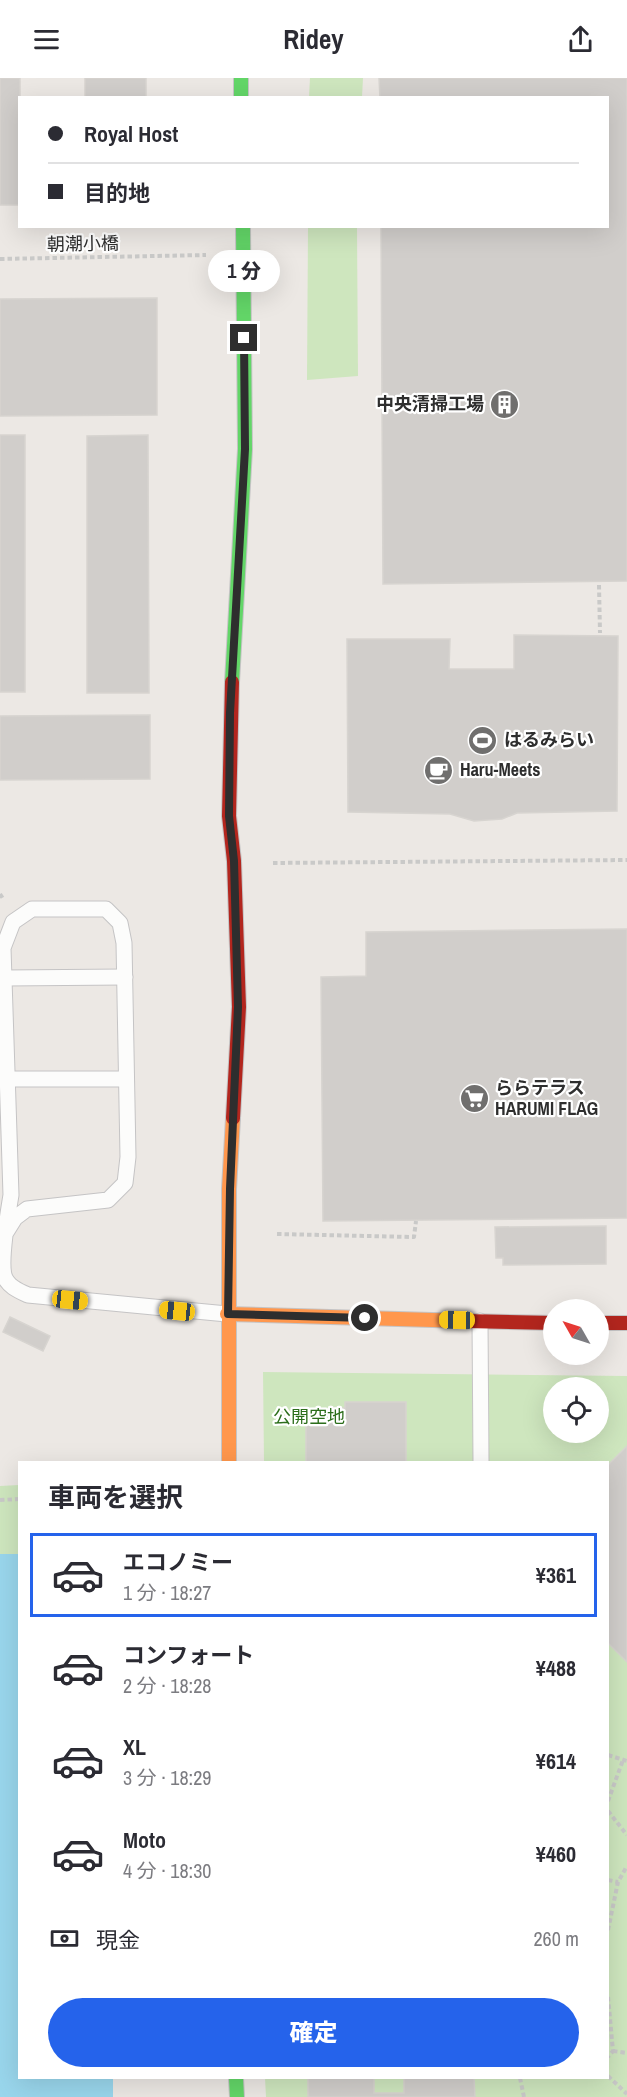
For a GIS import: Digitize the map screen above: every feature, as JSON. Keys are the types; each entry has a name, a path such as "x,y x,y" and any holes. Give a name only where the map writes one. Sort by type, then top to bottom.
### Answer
{"street":[{"path":"241,78 241,96"},
{"path":"229,1461 230,1189 238,1007 234,861 229,816 230,713 245,449 243,228"},
{"path":"228,1314 543,1323"},
{"path":"609,1323 627,1323"},
{"path":"236,2079 237,2097"}],"lane":[{"path":"5,1234 15,1218 27,1209 108,1200 125,1183 128,1157 124,943 120,923 106,909 32,909 13,922 3,948 11,1195 5,1234 4,1275 14,1289 28,1295 228,1314"},
{"path":"5,978 125,977"},
{"path":"7,1079 126,1079"},
{"path":"11,1195 27,1209"},
{"path":"480,1321 481,1461"}],"path":[{"name":"朝潮小橋","path":"0,259 206,255"},
{"path":"600,585 600,633"},
{"path":"273,863 627,860"},
{"path":"0,894 4,900"},
{"path":"277,1234 414,1237 416,1221"},
{"path":"0,1500 18,1499"},
{"path":"609,1755 625,1761 609,1799"},
{"path":"609,1812 627,1835"},
{"path":"609,1925 618,1882 627,1866"},
{"path":"609,1880 618,1882"},
{"path":"609,2021 613,2051 609,2056"},
{"path":"613,2051 627,2054"},
{"path":"609,2077 627,2094"},
{"path":"520,2079 524,2097"}],"green space":[{"path":"310,78 363,78 362,96 309,96"},
{"path":"308,228 357,228 358,376 307,380"},
{"name":"公開空地","path":"263,1372 627,1376 627,2097 266,2097 265,2079 609,2079 609,1461 264,1461"},
{"path":"18,1485 18,1554 0,1554 0,1486"}],"water":[{"path":"0,1554 18,1554 18,2079 113,2079 113,2097 0,2097"}],"building":[{"path":"0,78 20,78 18,205 0,205"},
{"path":"85,78 146,78 146,96 85,96"},
{"name":"中央清掃工場","path":"379,78 627,78 627,581 383,584 381,228 609,228 609,96 380,96"},
{"path":"157,298 157,415 0,416 0,299"},
{"path":"0,435 25,435 25,692 0,692"},
{"path":"148,435 149,693 87,693 87,436"},
{"name":"はるみらい","path":"514,635 618,636 617,811 517,813 502,819 474,821 450,814 348,812 347,639 450,639 449,669 514,669"},
{"path":"150,715 150,779 0,780 0,716"},
{"name":"ららテラス HARUMI FLAG","path":"627,929 627,1218 323,1221 321,977 366,976 366,932"},
{"path":"606,1226 606,1264 503,1265 503,1258 496,1258 495,1227"},
{"path":"10,1317 50,1336 43,1351 3,1332"},
{"path":"345,1402 406,1402 406,1461 306,1461 306,1420 329,1420 329,1408 345,1408"},
{"path":"627,1446 627,1662 609,1644 609,1464"},
{"path":"308,2079 374,2079 374,2093 404,2093 404,2079 474,2079 475,2097 308,2097"}],"traffic: fast":[{"path":"241,78 241,96"},
{"path":"232,682 245,449 243,228"},
{"path":"236,2079 237,2097"}],"traffic: slow":[{"path":"229,1461 229,1189 233,1118"},
{"path":"227,1314 466,1321"}],"traffic: jam":[{"path":"232,682 229,816 234,861 239,1007 233,1118"},
{"path":"466,1321 543,1323"},
{"path":"609,1323 627,1323"}],"place":[{"name":"中央清掃工場","path":"505,404"},
{"name":"はるみらい","path":"483,740"},
{"name":"Haru-Meets","path":"439,770"},
{"name":"ららテラス HARUMI FLAG","path":"474,1098"}],"route":[{"path":"244,338 245,449 230,713 229,816 234,861 238,1007 230,1189 228,1314 365,1318"}]}
